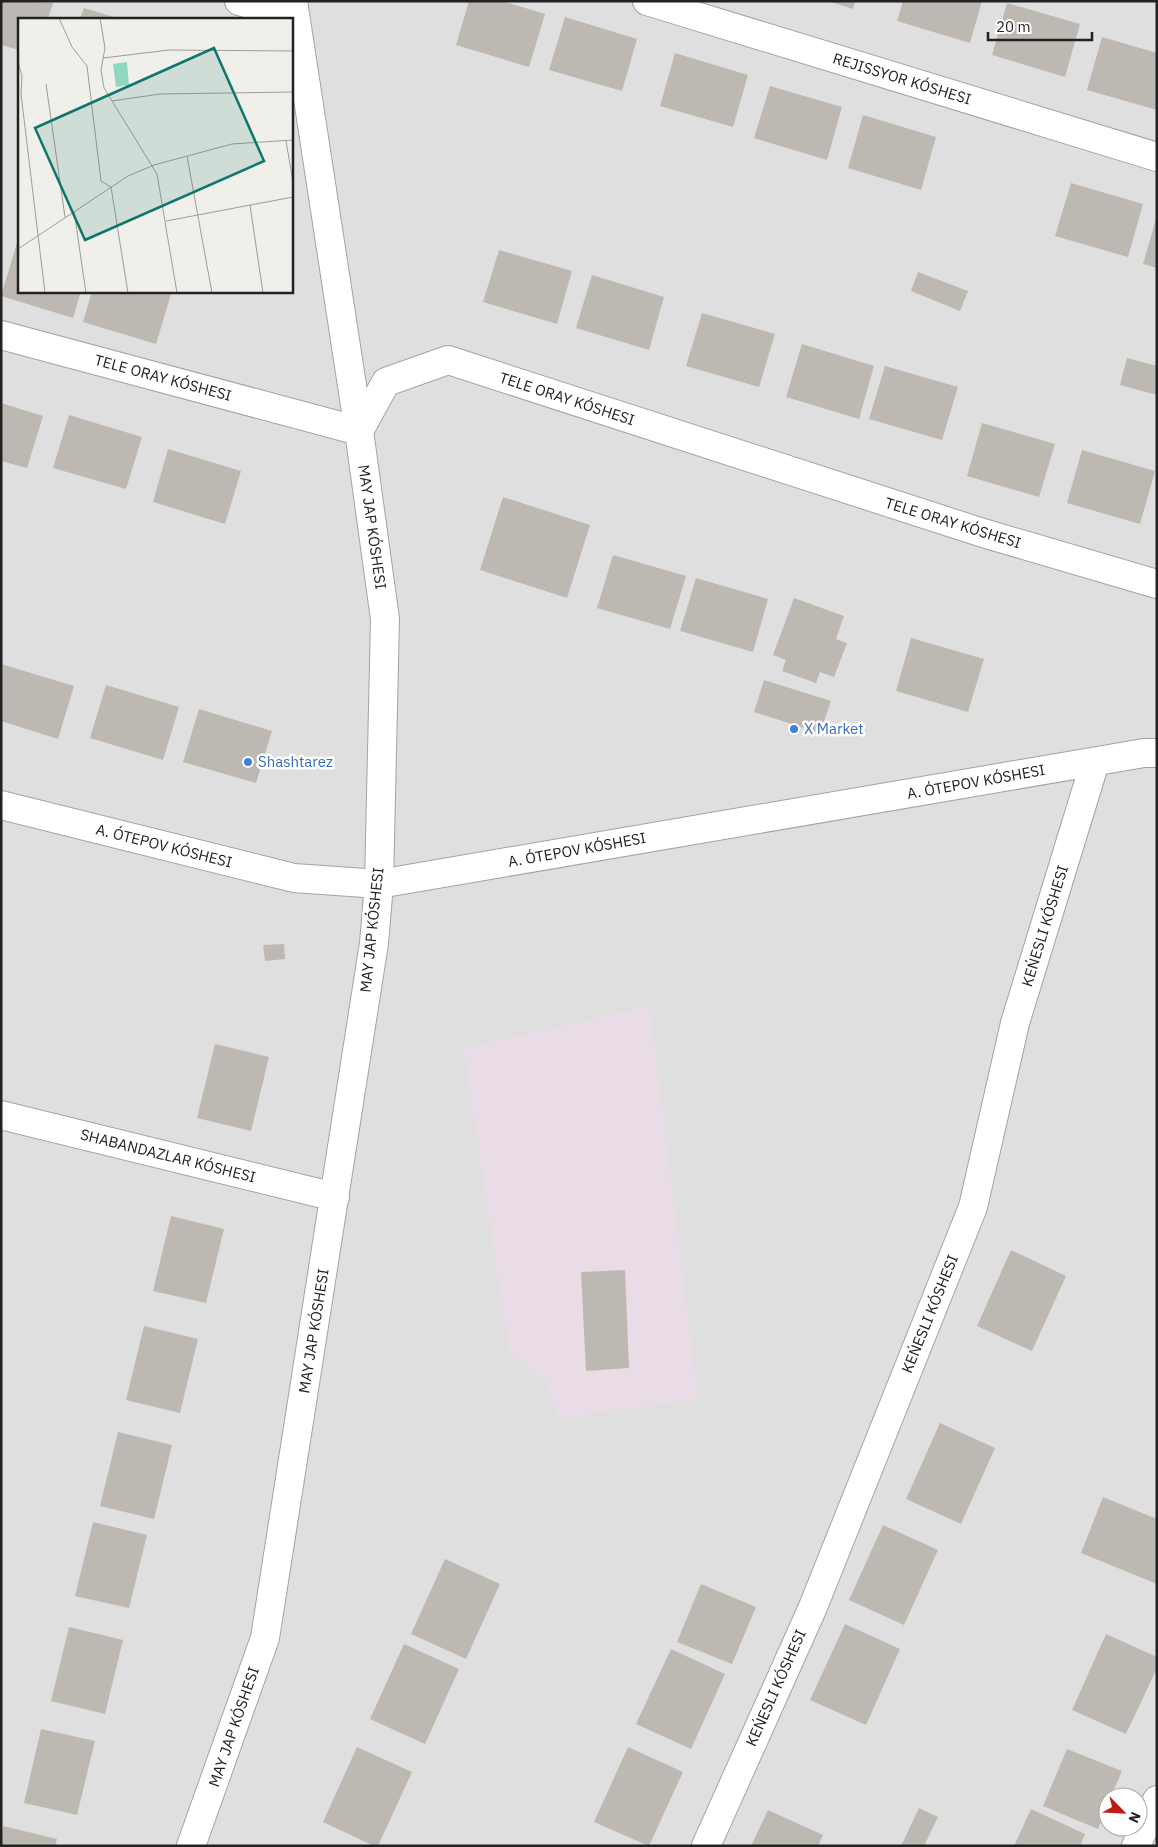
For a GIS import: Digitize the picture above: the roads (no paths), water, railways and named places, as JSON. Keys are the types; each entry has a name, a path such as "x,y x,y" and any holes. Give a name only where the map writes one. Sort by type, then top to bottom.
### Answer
{"street":[{"path":"239,1 294,9"},
{"name":"REJISSYOR KÓSHESI","path":"647,1 1157,157"},
{"name":"MAY JAP KÓSHESI","path":"191,1846 265,1638 374,943 379,884 385,619 359,431 294,9"},
{"name":"TELE ORAY KÓSHESI","path":"1,335 359,431 386,382 448,360 983,533 1157,584"},
{"name":"A. ÓTEPOV KÓSHESI","path":"1,805 294,878 379,884 1144,753 1157,753"},
{"name":"KEŃESLI KÓSHESI","path":"706,1846 812,1607 973,1207 1015,1023 1095,762"},
{"name":"SHABANDAZLAR KÓSHESI","path":"1,1115 335,1197"},
{"path":"1136,1846 1157,1800"}],"place":[{"name":"X Market","path":"794,729"},
{"name":"Shashtarez","path":"248,762"}]}
